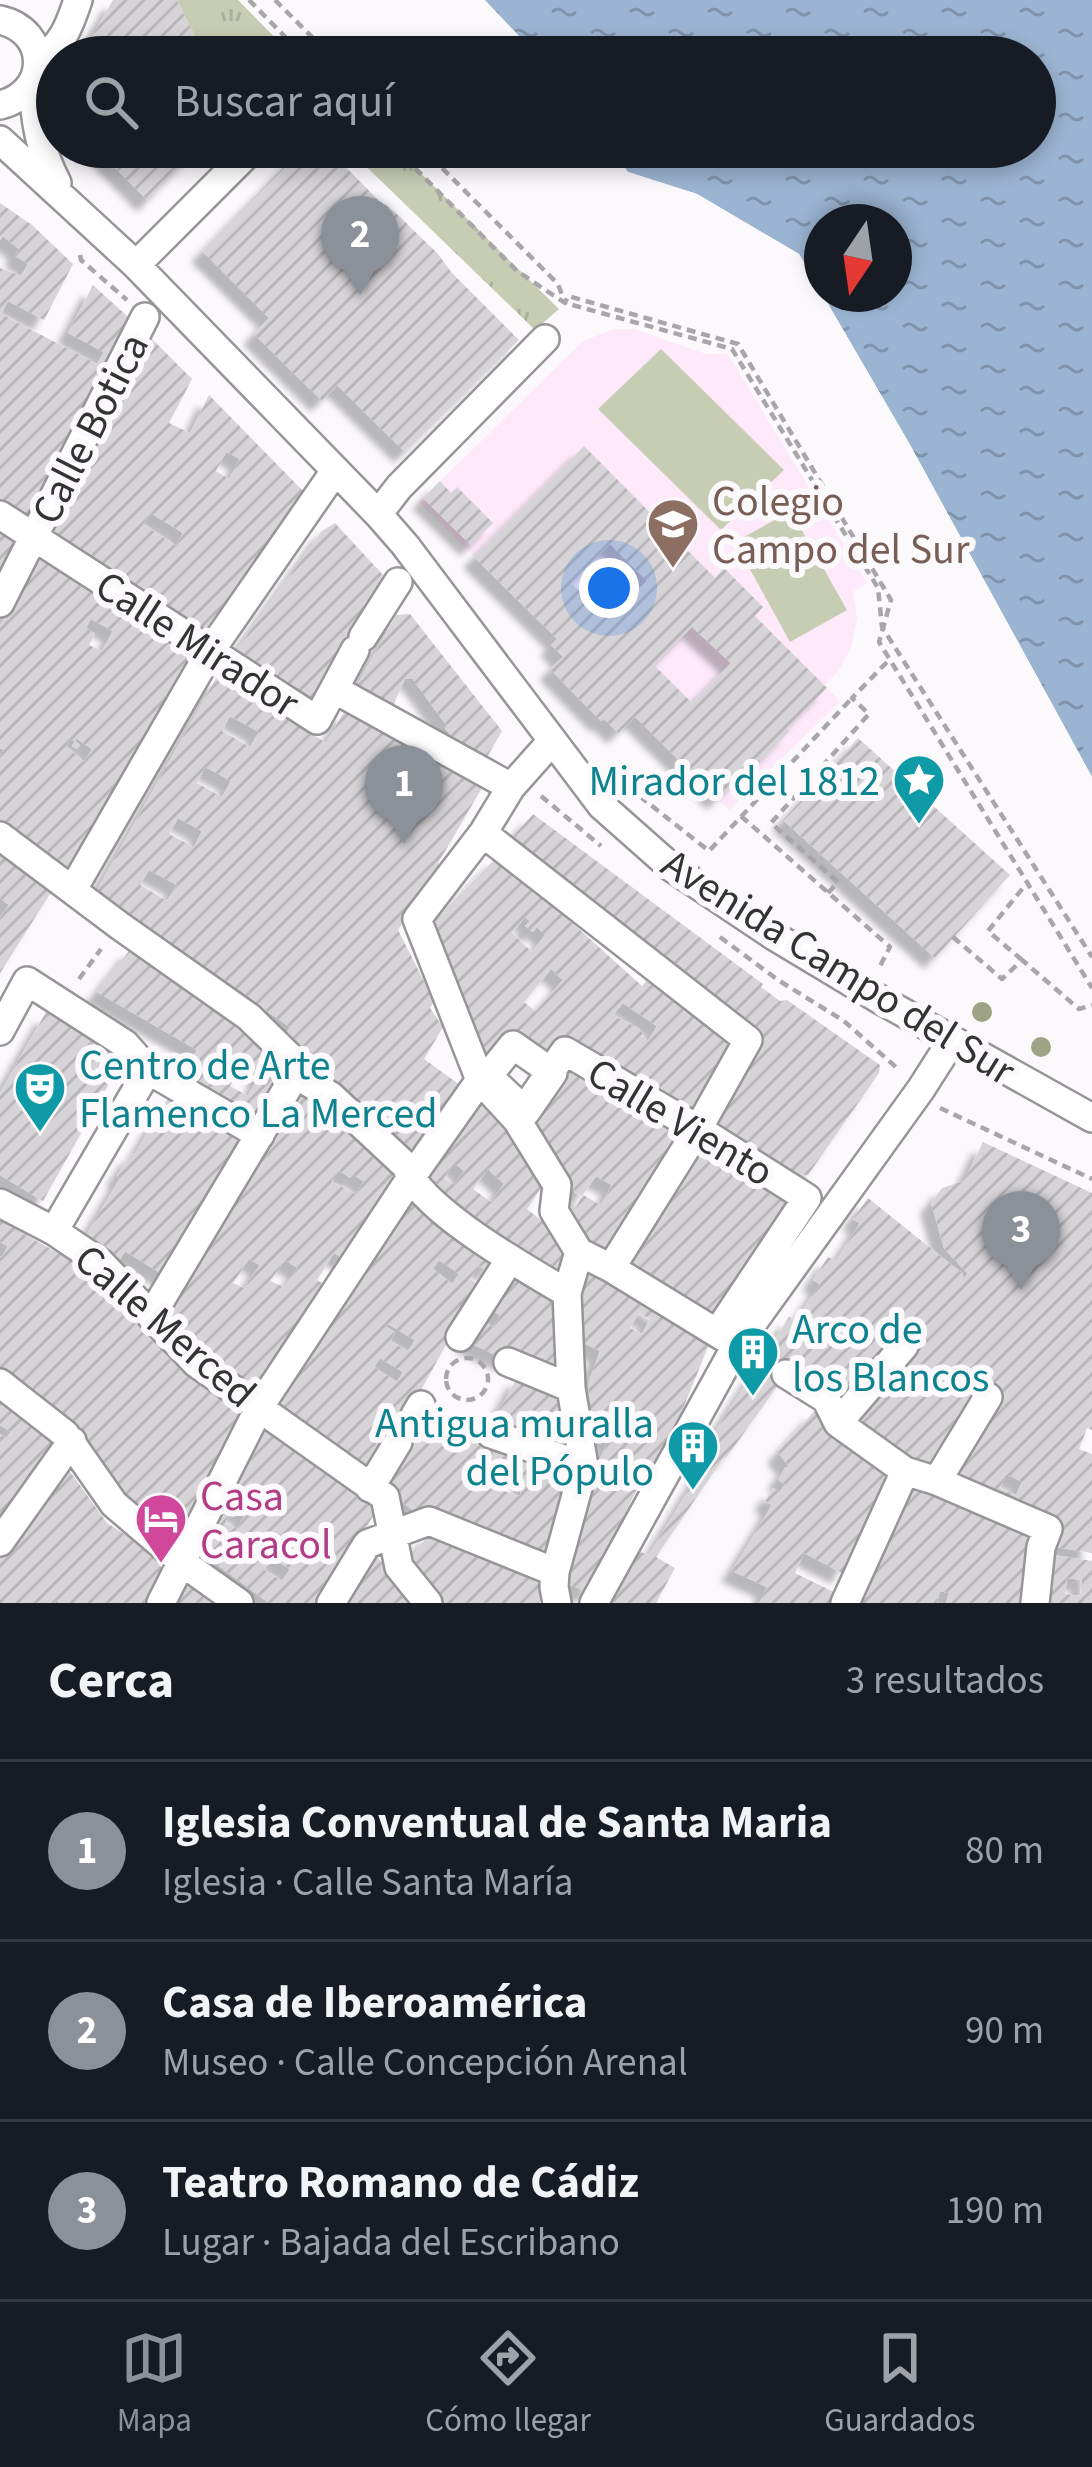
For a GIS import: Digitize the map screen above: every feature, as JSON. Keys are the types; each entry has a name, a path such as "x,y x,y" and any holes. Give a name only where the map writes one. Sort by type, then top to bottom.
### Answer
{"street":[{"path":"63,36 78,0"},
{"path":"0,20 30,37 36,128"},
{"path":"0,105 24,94 35,71"},
{"name":"Avenida Campo del Sur","path":"0,140 136,265 378,514 602,806 671,867 774,936 1092,1118"},
{"path":"50,168 68,203"},
{"path":"136,265 233,168"},
{"name":"Calle Botica","path":"0,603 146,317"},
{"path":"378,514 545,339"},
{"path":"73,889 211,650 335,471"},
{"name":"Calle Mirador","path":"0,514 317,720 334,689 511,787"},
{"path":"334,689 398,582"},
{"path":"520,1114 480,1080 417,919 483,833 511,787 552,742"},
{"path":"483,833 748,1040 610,1268"},
{"path":"0,836 249,1017 300,1067 308,1082 331,1096 406,1166 410,1179 440,1209 567,1293"},
{"path":"0,1030 27,981 124,1044 148,1070 260,1135"},
{"path":"594,1603 738,1346 952,1042"},
{"path":"520,1114 553,1073 513,1045 488,1076 520,1114 557,1185 554,1211 579,1252 738,1346"},
{"name":"Calle Viento","path":"550,1071 565,1051 807,1198 738,1346"},
{"path":"151,1316 300,1067"},
{"path":"54,1231 148,1070"},
{"path":"161,1603 260,1406 480,1080"},
{"name":"Calle Merced","path":"0,1203 54,1231 101,1264 196,1363 378,1492"},
{"path":"557,1603 556,1572 584,1466 571,1388 567,1293 579,1252"},
{"path":"465,1348 510,1259"},
{"path":"838,1423 904,1346"},
{"path":"508,1362 571,1388"},
{"path":"786,1374 826,1399 838,1423 905,1471 937,1480 1048,1529 1041,1547 1035,1603"},
{"path":"0,1383 72,1441 114,1504 239,1603"},
{"path":"937,1480 988,1397"},
{"path":"490,1435 584,1466"},
{"path":"0,1542 72,1441"},
{"path":"398,1442 378,1492 380,1539 428,1603"},
{"path":"845,1603 905,1471"},
{"path":"331,1603 380,1539 429,1521 556,1572"}],"path":[{"path":"249,0 284,36"},
{"path":"275,0 311,36"},
{"path":"415,168 517,271 565,303"},
{"path":"442,168 558,284 565,303"},
{"path":"565,303 568,296 738,344 891,600 879,642 1092,988"},
{"path":"882,627 1092,957"},
{"path":"614,776 709,851 890,659"},
{"path":"828,893 838,882 771,823 869,714 851,698"},
{"path":"741,816 890,947 879,968"},
{"path":"1027,883 988,931 1078,1009 1092,1005"},
{"path":"62,1002 119,926"},
{"path":"953,938 1002,979 1022,960"},
{"path":"931,1103 1092,1179"},
{"path":"465,1348 483,1365 488,1378 480,1396 468,1400 451,1392 446,1379 465,1348"}],"shaded area":[{"name":"Colegio Campo del Sur","path":"614,329 634,329 706,354 728,354 867,583 853,592 857,618 851,648 825,685 840,702 729,810 635,718 618,733 605,719 601,721 550,669 562,657 551,645 556,638 419,502 583,341"}],"green space":[{"path":"177,0 238,0 273,36 195,36"},
{"path":"368,168 415,168 559,309 535,330"},
{"path":"661,349 784,470 721,530 598,409"},
{"path":"791,511 847,610 790,642 735,542"}],"water":[{"path":"485,0 1092,0 1092,777 833,312 912,312 912,204 804,204 804,263 799,254 697,194 625,168 1056,168 1056,36 519,36"}],"pier":[{"path":"618,168 697,194 799,254 804,276 794,259 695,199 625,177"},
{"path":"825,312 833,312 909,443 1092,783 1087,780"}],"building":[{"path":"113,0 177,0 195,36 92,36"},
{"path":"116,168 180,168 148,201"},
{"path":"283,168 347,168 438,254 519,340 405,452 337,385 322,401 254,334 269,318 202,251"},
{"path":"0,203 32,225 73,264 44,320 8,301 1,314 97,364 104,352 68,333 93,285 138,326 33,526 0,504 0,268 21,276 28,264 15,256 19,249 3,236 0,240"},
{"path":"149,336 192,379 169,423 190,433 209,395 306,494 210,627 196,631 47,535","holes":["226,452 240,459 229,479 216,471","151,513 183,533 176,546 143,524"]},
{"path":"584,446 715,578 724,568 763,607 755,616 827,688 761,761 718,799 635,717 618,733 601,721 550,669 563,657 551,645 557,639 474,557","holes":["610,544 647,581 609,619 571,583","692,627 731,663 692,703 654,665"]},
{"path":"440,481 451,493 457,487 493,523 471,545 423,498"},
{"path":"335,523 383,575 308,706 235,652 322,531"},
{"path":"0,525 25,541 0,589"},
{"path":"39,550 194,652 64,878 0,829 0,756 4,750 0,748 0,626","holes":["91,619 113,631 102,651 89,645 95,634 86,628","76,738 92,749 84,762 66,746"]},
{"path":"410,614 502,731 484,762 449,742 447,726 412,678 405,679 391,710 355,689 396,615"},
{"path":"226,677 326,743 345,710 482,788 398,930 434,1001 430,1008 443,1027 424,1059 464,1088 413,1162 282,1041 290,1027 100,898 98,888 216,678","holes":["230,716 259,732 250,747 222,731","205,767 231,781 222,797 197,783","178,818 202,831 194,847 169,834","149,870 177,885 167,901 140,885"]},
{"path":"858,738 1010,875 935,958 783,820"},
{"path":"533,814 780,1001 787,1000 880,1065 808,1175 798,1174 719,1127 717,1121 758,1035 508,842"},
{"path":"0,845 55,886 0,973 0,918 9,905 0,898"},
{"path":"498,856 642,986 648,979 737,1046 696,1120 565,1040 548,1067 512,1041 486,1072 432,923","holes":["525,917 530,921 525,926 533,932 537,927 545,935 532,952 512,933","551,969 563,980 536,1011 524,1002","623,1003 657,1026 648,1041 638,1028 613,1015"]},
{"path":"132,947 293,1067 259,1126 180,1080 197,1050 97,992","holes":["210,1055 226,1064 217,1078 201,1069","243,1064 260,1074 248,1096 230,1086"]},
{"name":"Centro de Arte Flamenco La Merced","path":"46,1012 124,1057 43,1201 0,1175 0,1093"},
{"path":"566,1059 691,1132 607,1260 565,1225 583,1195 601,1205 612,1185 596,1176 582,1196 577,1194 564,1183 524,1122"},
{"path":"297,1089 402,1175 346,1260 334,1253 317,1280 330,1288 258,1396 200,1356 160,1313","holes":["339,1170 364,1182 355,1194 331,1181","249,1259 260,1265 244,1288 233,1283","285,1260 298,1268 284,1287 270,1281"]},
{"path":"171,1093 250,1141 168,1278 125,1251 117,1264 82,1242 117,1176"},
{"path":"482,1097 545,1182 527,1209 557,1233 573,1255 553,1276 416,1180","holes":["454,1163 464,1171 454,1185 444,1178","488,1169 504,1184 491,1202 473,1189"]},
{"path":"699,1137 797,1197 715,1327 620,1266"},
{"path":"983,1142 1092,1193 1092,1430 1087,1428 1079,1449 1092,1454 1092,1553 1049,1546 1060,1518 1048,1514 1046,1519 934,1476 850,1423 905,1333 838,1397 791,1367 656,1557 675,1568 656,1603 608,1603 638,1551 649,1555 703,1466 708,1456 702,1452 789,1317 796,1320 820,1284 813,1280 828,1257 836,1261 860,1223 853,1219 868,1198 963,1274 962,1279 968,1274 944,1248 931,1203 942,1188 964,1181","holes":["1006,1474 1022,1482 1016,1495 1000,1488"]},
{"path":"411,1203 423,1203 498,1257 488,1271 479,1265 470,1279 479,1285 410,1410 577,1472 549,1567 418,1514 270,1404 310,1343 316,1346","holes":["439,1260 459,1274 452,1284 433,1269","385,1326 415,1340 408,1351 390,1341 395,1332","380,1358 403,1372 397,1382 374,1367","508,1470 524,1475 520,1496 504,1491 510,1477"]},
{"path":"0,1220 91,1272 251,1411 187,1540 132,1505 101,1474 81,1440 86,1434 0,1371 0,1256 8,1246 0,1242"},
{"path":"587,1262 710,1342 676,1426 633,1497 589,1592 564,1583 591,1478 608,1441 588,1425 589,1381 600,1351 575,1339","holes":["639,1313 650,1319 642,1334 630,1328"]},
{"path":"510,1270 556,1305 567,1372 502,1358 466,1341 479,1319 493,1327 500,1315 485,1307"},
{"path":"518,1376 567,1393 576,1451 489,1429"},
{"path":"0,1396 63,1446 0,1538 0,1434 6,1438 11,1432 0,1425"},
{"path":"815,1410 896,1474 842,1573 804,1553 795,1573 836,1593 832,1603 759,1603 767,1587 732,1571 772,1505 765,1501 773,1488 780,1492 785,1484 778,1480 789,1467 778,1452"},
{"path":"261,1418 380,1504 322,1603 269,1603 195,1548","holes":["232,1508 245,1515 237,1529 225,1523","272,1558 290,1569 282,1581 264,1570"]},
{"path":"66,1466 107,1523 176,1567 157,1603 0,1603 0,1560"},
{"path":"908,1481 1026,1529 1032,1540 1024,1603 946,1603 949,1593 940,1591 937,1603 856,1603"},
{"path":"430,1532 547,1577 539,1603 441,1603 409,1562"},
{"path":"373,1552 415,1603 340,1603"},
{"path":"1047,1554 1092,1561 1092,1603 1039,1603","holes":["1067,1578 1082,1580 1080,1596 1065,1594"]},
{"path":"186,1574 228,1603 170,1603"}],"place":[{"name":"Casa de Iberoamérica","path":"360,295"},
{"name":"Colegio Campo del Sur","path":"673,570"},
{"name":"Mirador del 1812","path":"919,826"},
{"name":"Iglesia Conventual de Santa Maria","path":"404,844"},
{"name":"Centro de Arte Flamenco La Merced","path":"40,1134"},
{"name":"Teatro Romano de Cádiz","path":"1021,1290"},
{"name":"Arco de los Blancos","path":"753,1398"},
{"name":"Antigua muralla del Pópulo","path":"693,1492"},
{"name":"Casa Caracol","path":"161,1565"}]}
